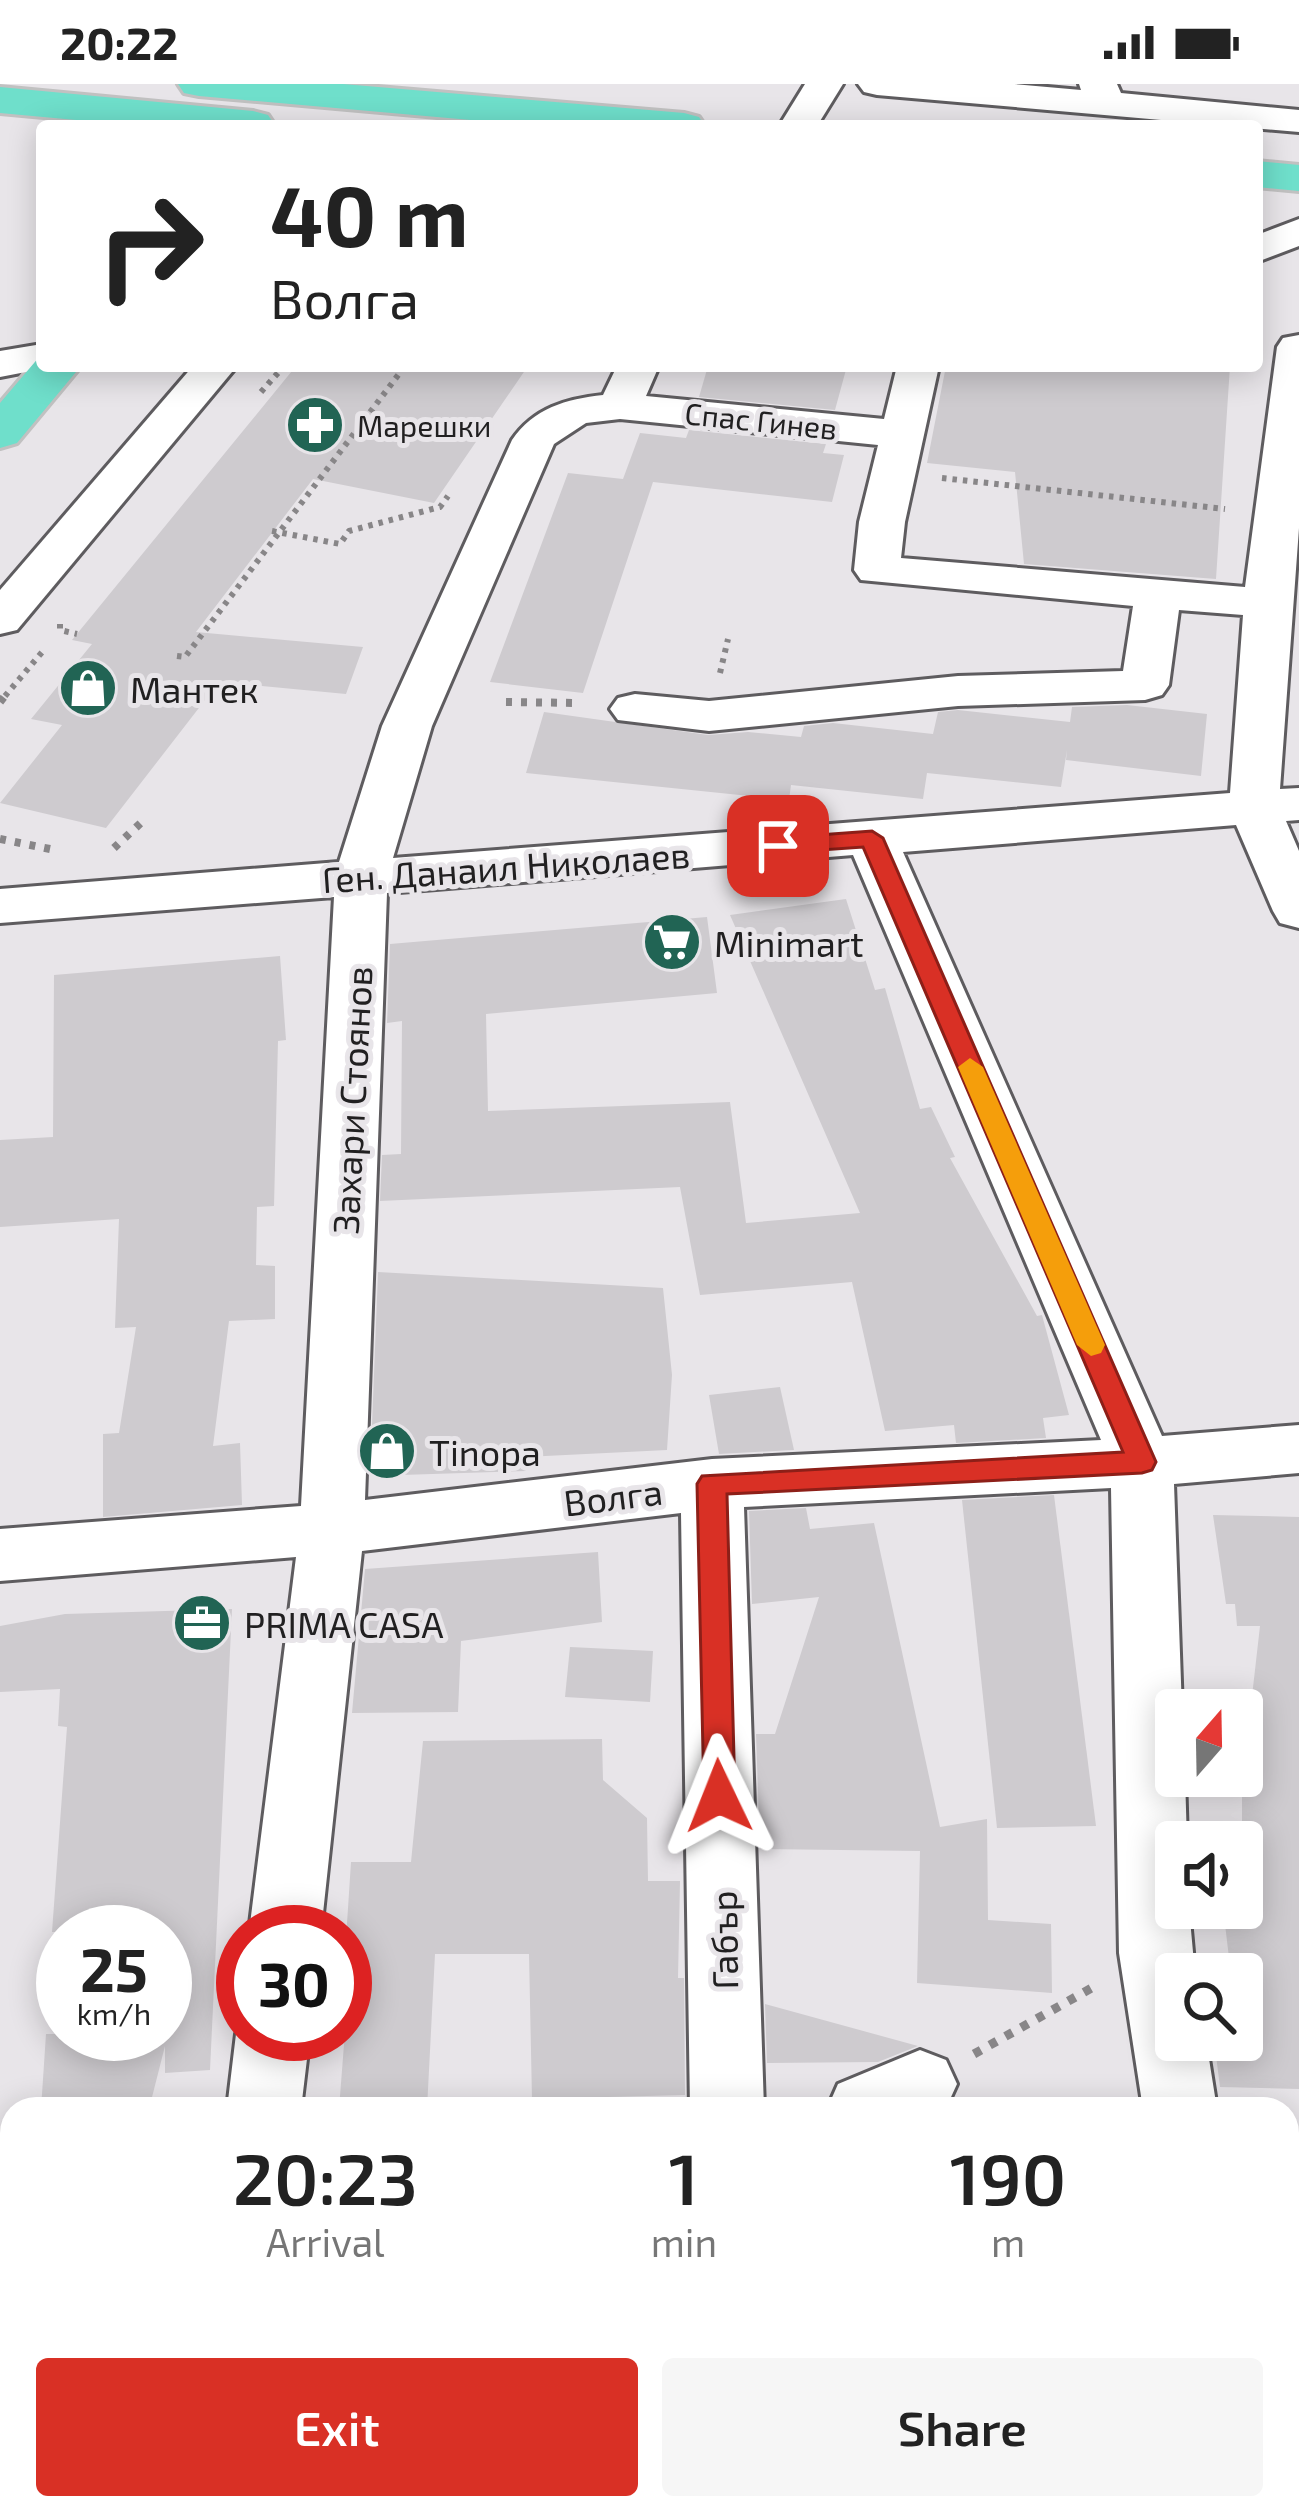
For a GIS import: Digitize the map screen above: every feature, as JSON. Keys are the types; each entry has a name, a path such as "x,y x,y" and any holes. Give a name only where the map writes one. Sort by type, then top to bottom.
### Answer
{"main road":[{"path":"199,84 274,100 594,120"},
{"path":"0,100 194,120"},
{"path":"240,120 274,100"},
{"path":"1263,175 1299,178"},
{"path":"1263,205 1299,208"},
{"path":"0,433 52,372"}],"street":[{"path":"803,120 824,84"},
{"path":"877,84 1102,94 1299,121"},
{"path":"1263,247 1299,231"},
{"path":"1298,347 1278,515 1277,806 1299,911"},
{"path":"0,364 36,358"},
{"path":"0,620 211,372"},
{"path":"917,372 877,570 1158,594 1279,589"},
{"name":"Спас Гинев","path":"629,386 897,453"},
{"name":"Захари Стоянов","path":"288,1905 332,1529 361,878 407,726 534,440 562,415 629,386"},
{"path":"635,709 709,716 958,691 1145,685 1158,594"},
{"name":"Ген. Данаил Николаев","path":"0,906 1277,806"},
{"path":"872,838 1142,1462 1155,1953"},
{"name":"Волга","path":"0,1555 332,1529 712,1484 1142,1462 1299,1449"},
{"name":"Габър","path":"712,1484 727,2097"},
{"path":"265,2097 270,2061"},
{"path":"1172,2061 1178,2097"}],"path":[{"path":"178,656 184,657 400,372"},
{"path":"897,453 1278,515"},
{"path":"275,532 340,544 349,531 440,507"},
{"path":"60,630 76,634"},
{"path":"506,702 580,703"},
{"path":"118,844 144,820"},
{"path":"892,2097 1155,1953"}],"building":[{"path":"291,372 524,372 434,503 313,479 196,632 363,647 346,694 219,682 106,828 0,803 62,725 31,719 92,644 72,640"},
{"path":"706,372 845,372 835,410 699,397"},
{"path":"945,372 1230,372 1216,579 1024,564 1015,472 927,463"},
{"path":"689,430 826,444 823,453 844,455 832,502 653,482 583,693 490,682 568,473 623,479 640,433 686,438"},
{"path":"1127,705 1207,714 1201,776 1066,760 1067,750 1061,787 927,773 923,799 791,785 789,800 526,773 544,712 708,735 748,732 801,737 804,726 833,723 933,734 938,712 958,710 1070,722 1072,707"},
{"path":"846,899 875,990 885,988 920,1109 931,1107 955,1157 950,1158 1037,1316 1042,1315 1069,1415 1043,1418 1046,1438 956,1443 954,1425 885,1431 852,1282 700,1295 680,1187 380,1201 382,1155 401,1154 402,1021 387,1023 390,944 707,917 717,993 486,1014 488,1111 730,1102 746,1223 860,1213 730,915"},
{"path":"280,956 286,1040 278,1041 274,1206 257,1207 256,1265 275,1266 275,1319 229,1321 213,1446 240,1443 242,1505 103,1517 103,1434 119,1433 136,1327 115,1328 119,1219 0,1227 0,1140 53,1137 54,975"},
{"path":"378,1272 663,1288 672,1375 667,1450 525,1457 526,1471 370,1476"},
{"path":"780,1387 794,1450 719,1454 709,1395"},
{"path":"1054,1495 1096,1826 997,1828 962,1500"},
{"path":"806,1508 810,1529 874,1523 940,1827 987,1819 988,1920 1051,1924 1052,1993 917,1983 920,1851 760,1849 756,1734 775,1734 819,1597 752,1604 749,1511"},
{"path":"1213,1515 1299,1517 1299,2089 1220,2087 1217,2061 1263,2061 1263,1953 1228,1953 1226,1929 1263,1929 1263,1821 1242,1821 1242,1797 1263,1797 1263,1689 1253,1689 1260,1626 1237,1626 1235,1604 1226,1604"},
{"path":"598,1552 602,1622 461,1641 458,1712 352,1713 365,1569"},
{"path":"232,1609 210,2070 165,2073 165,2061 192,2061 192,1905 54,1905 67,1727 58,1726 60,1689 0,1692 0,1626 65,1614"},
{"path":"570,1647 653,1651 650,1702 565,1697"},
{"path":"602,1739 603,1780 647,1818 648,1881 680,1881 678,1978 684,1978 685,2095 532,2097 529,1954 435,1954 428,2097 340,2097 343,2061 372,2061 372,1905 348,1905 351,1862 411,1862 423,1741"},
{"path":"765,2004 918,2046 878,2062 767,2063"},
{"path":"44,2061 161,2061 152,2097 42,2097"}],"slow traffic":[{"path":"970,1067 1091,1345"}],"place":[{"name":"Марешки","path":"315,425"},
{"name":"Мантек","path":"88,688"},
{"name":"Minimart","path":"672,942"},
{"name":"Tinopa","path":"387,1451"},
{"name":"PRIMA CASA","path":"202,1623"}],"route":[{"path":"719,1796 712,1484 1142,1462 872,838 778,846"}]}
